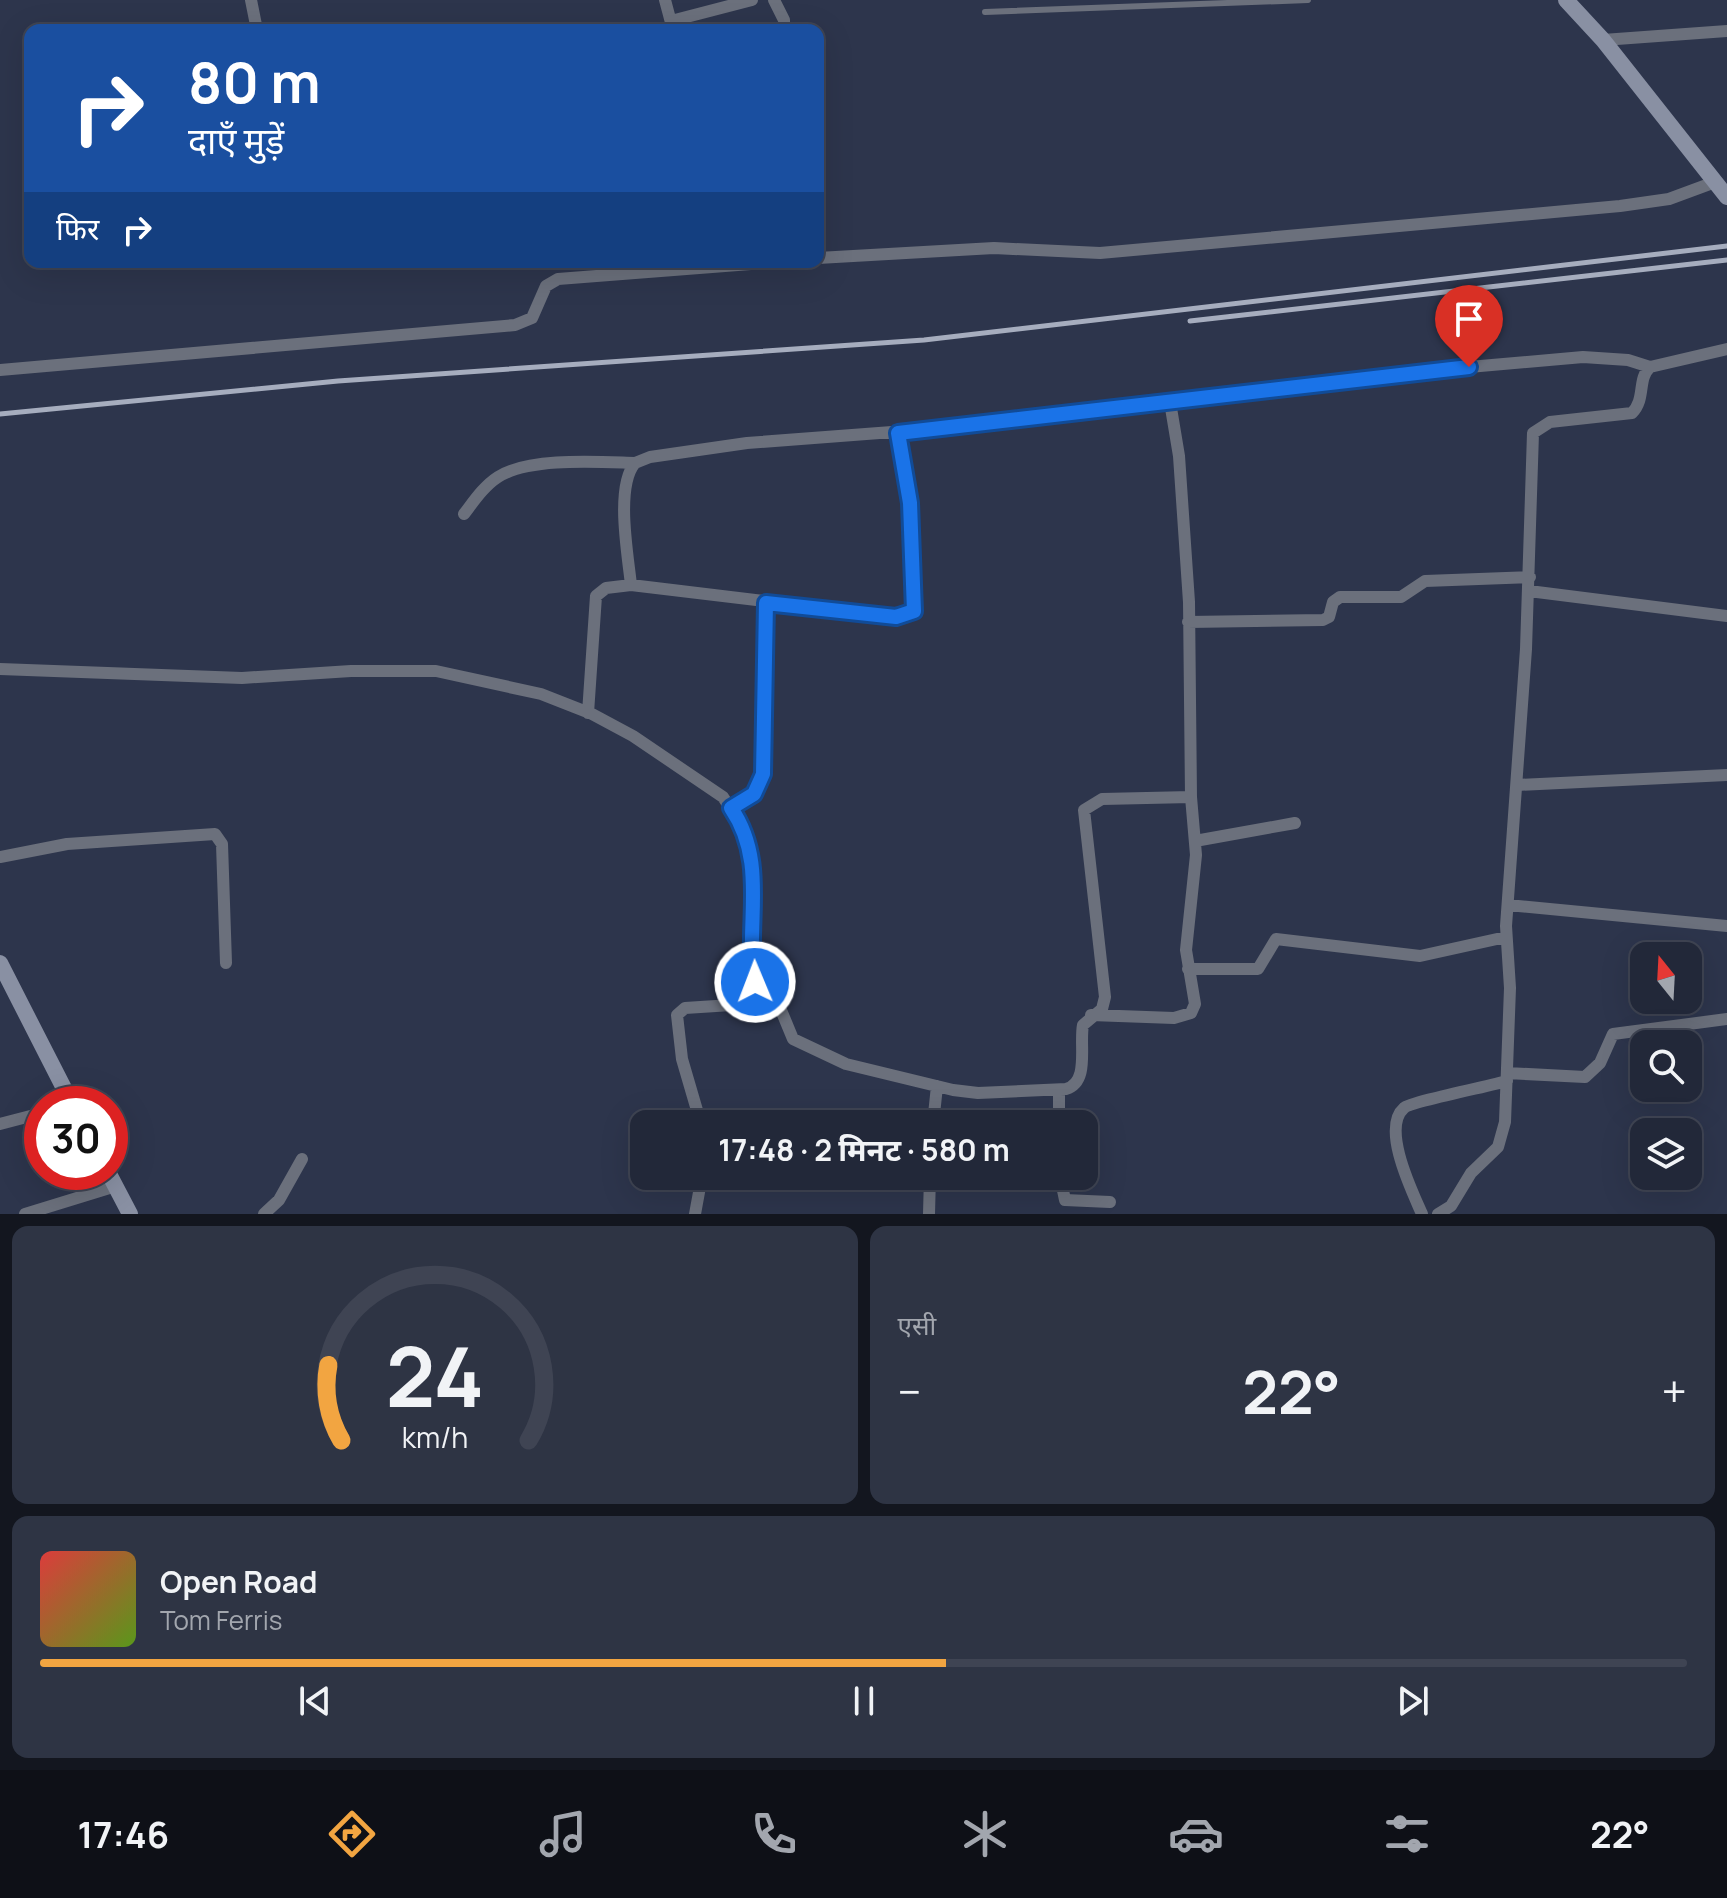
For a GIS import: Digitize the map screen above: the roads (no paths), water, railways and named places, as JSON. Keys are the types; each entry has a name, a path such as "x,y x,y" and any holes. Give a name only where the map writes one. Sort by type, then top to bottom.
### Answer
{"main road":[{"path":"1566,0 1603,40 1727,197"},
{"path":"0,963 63,1086"},
{"path":"118,1190 130,1214"}],"street":[{"path":"251,0 256,24"},
{"path":"665,0 671,24"},
{"path":"678,24 752,0"},
{"path":"774,0 784,24"},
{"path":"1603,40 1727,31"},
{"path":"824,258 994,248 1100,253 1620,206 1669,199 1715,182"},
{"path":"0,370 515,325 532,318 546,286 558,279 675,268"},
{"path":"1438,1214 1451,1206 1465,1180 1498,1147 1505,1122 1510,988 1506,937 1530,577 1533,433 1550,422 1632,413 1640,403 1644,372 1650,367 1727,349"},
{"path":"464,514 485,488 506,472 568,463 635,463 650,457 747,443 898,433 1583,357 1628,360 1650,367"},
{"path":"1091,1015 1186,1016 1195,1004 1186,950 1191,921 1195,841 1191,797 1188,622 1179,456 1170,402"},
{"path":"588,713 596,596 606,588 631,585 896,617 914,611 910,503 898,433"},
{"path":"631,585 626,496 627,478 635,463"},
{"path":"1188,622 1323,620 1329,617 1333,602 1340,597 1401,597 1425,581 1530,577"},
{"path":"1529,591 1727,616"},
{"path":"731,808 754,794 763,774 766,603"},
{"path":"0,669 102,670 242,678 351,671 436,671 541,694 588,713 633,736 723,797 731,808 744,835 754,879 753,975 760,996 781,1010 789,1034 798,1044 846,1064 978,1093 1059,1090 1074,1087 1080,1078 1082,1032 1091,1015 1102,1009 1105,997 1084,810 1102,799 1191,797"},
{"path":"1517,785 1727,775"},
{"path":"1195,841 1295,823"},
{"path":"0,857 67,844 215,834 222,844 226,963"},
{"path":"1508,905 1727,926"},
{"path":"1188,969 1258,969 1276,939 1420,956 1506,937"},
{"path":"697,1110 680,1051 677,1015 685,1008 747,1004 760,996"},
{"path":"1422,1214 1398,1151 1397,1119 1402,1110 1414,1103 1457,1096 1507,1077 1585,1077 1600,1063 1613,1034 1727,1019"},
{"path":"934,1110 937,1086"},
{"path":"1059,1090 1059,1110"},
{"path":"0,1124 24,1118"},
{"path":"264,1214 279,1200 302,1159"},
{"path":"25,1214 85,1190"},
{"path":"695,1214 699,1190"},
{"path":"929,1214 930,1190"},
{"path":"1063,1190 1065,1200 1110,1202"}],"lane":[{"path":"985,12 1113,4 1308,0"}],"railway":[{"path":"0,414 338,381 924,340 1727,246"},
{"path":"1190,321 1727,260"}]}
